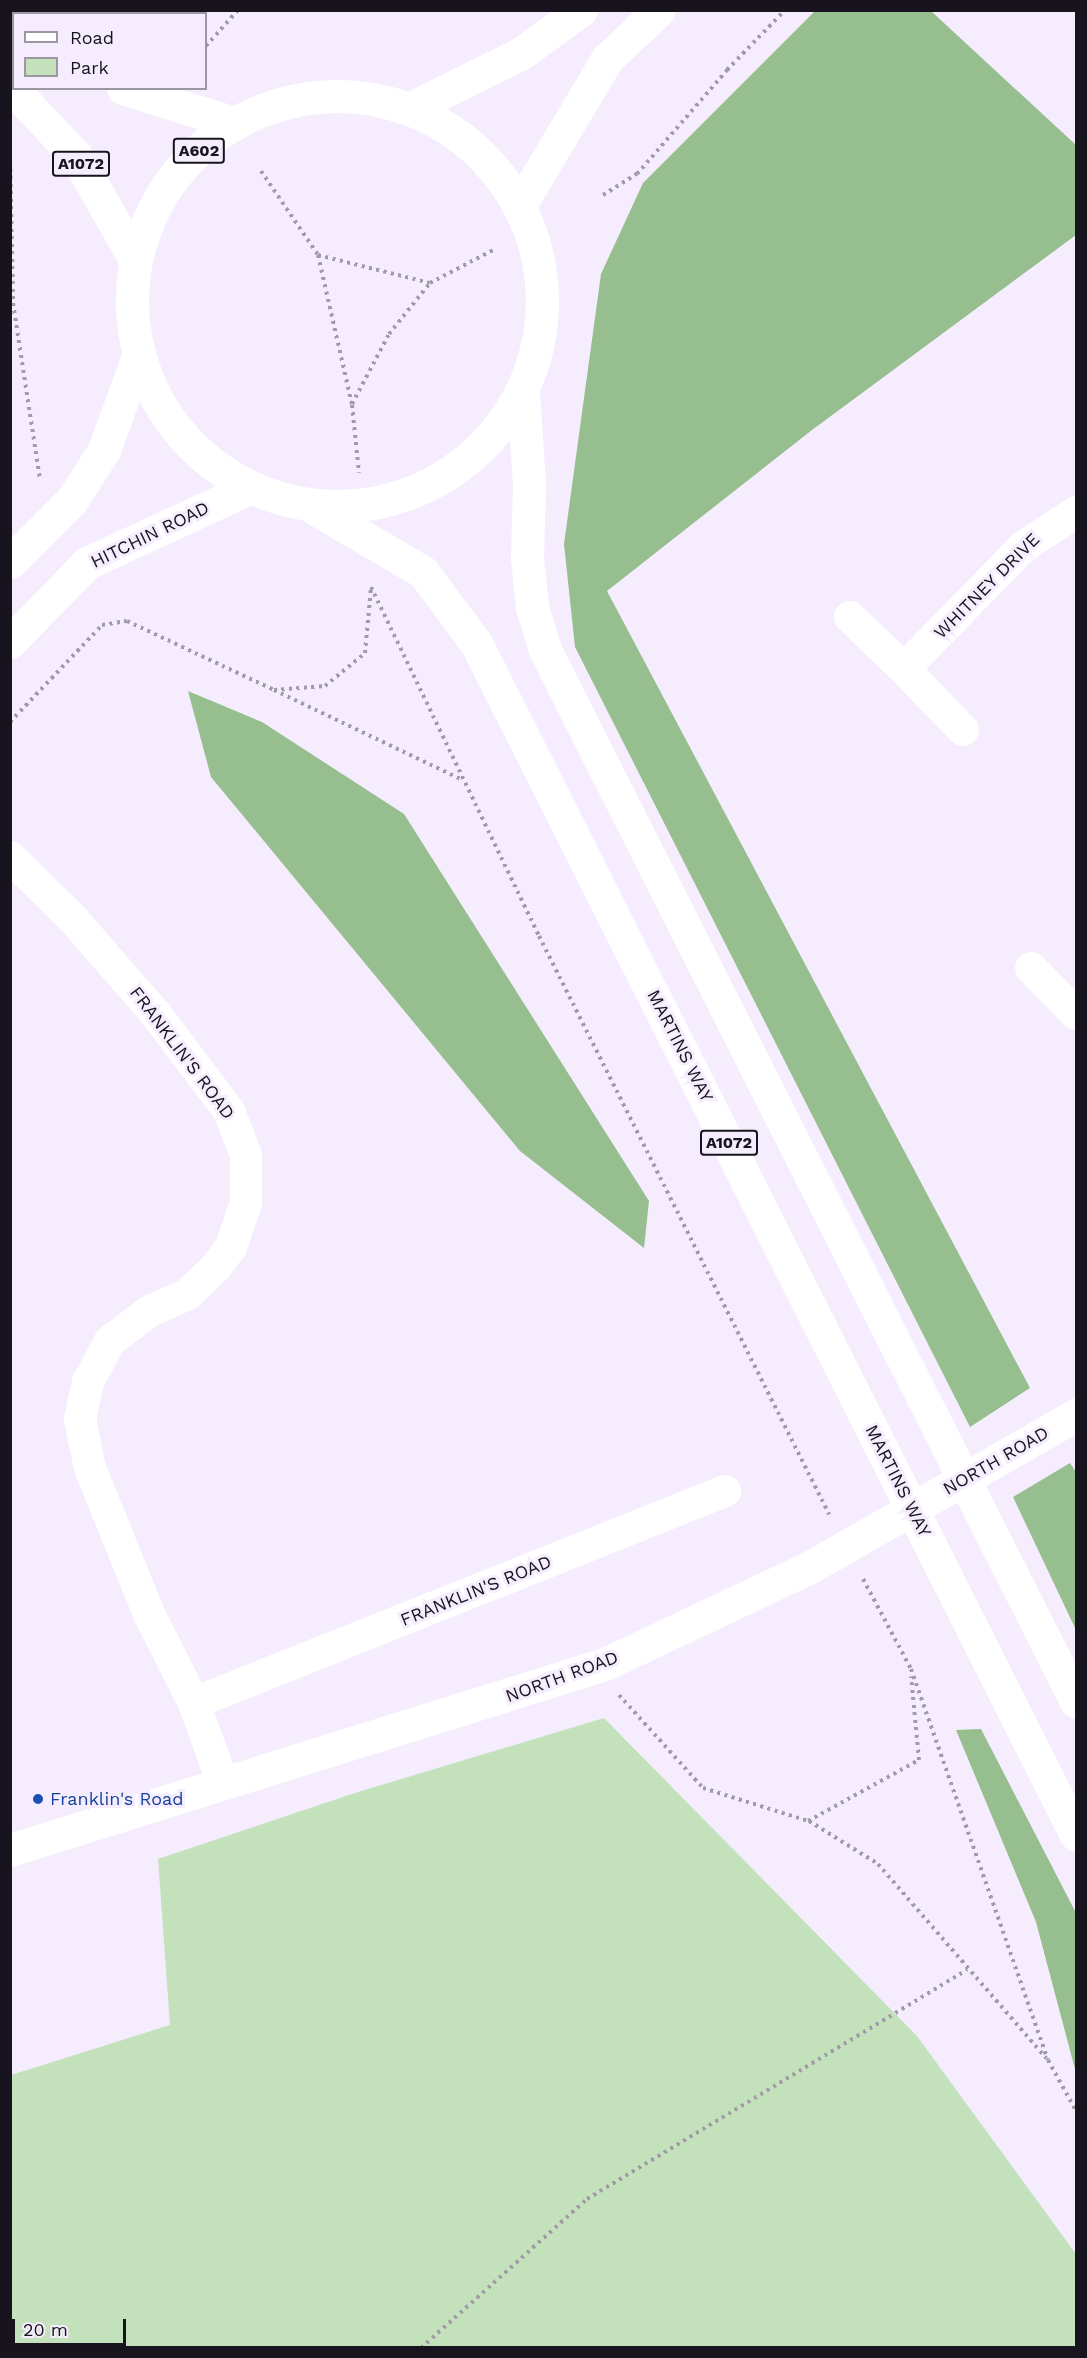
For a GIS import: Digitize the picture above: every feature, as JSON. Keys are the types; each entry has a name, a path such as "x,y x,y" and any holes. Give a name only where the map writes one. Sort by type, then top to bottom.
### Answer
{"main road":[{"path":"411,108 520,54 581,10"},
{"path":"520,205 607,59 659,10"},
{"name":"A1072","path":"14,90 76,156 133,256"},
{"path":"129,90 231,122"},
{"name":"A602","path":"10,562 72,500 104,450 137,359 133,256 168,179 231,122 289,99 348,94 411,108 486,158 520,205 544,293 539,347 523,393 471,460 406,498 314,508 247,489 182,441 137,359"},
{"name":"A1072","path":"523,393 529,486 526,558 532,607 546,650 1077,1701"},
{"name":"HITCHIN ROAD","path":"10,642 87,563 247,489"},
{"name":"MARTINS WAY","path":"314,508 423,572 477,643 1077,1835"},
{"name":"NORTH ROAD","path":"10,1850 605,1664 812,1566 1069,1419"}],"street":[{"name":"WHITNEY DRIVE","path":"904,669 1023,547 1077,512"},
{"path":"850,617 963,730"},
{"name":"FRANKLIN'S ROAD","path":"10,857 74,919 156,1014 229,1111 246,1155 246,1203 231,1247 216,1267 188,1294 150,1311 110,1341 88,1382 80,1419 81,1439 94,1479 149,1614 194,1703 223,1783"},
{"path":"1030,968 1077,1014"},
{"name":"FRANKLIN'S ROAD","path":"194,1703 725,1491"}],"path":[{"path":"207,45 238,10"},
{"path":"603,195 637,174 727,70 785,10"},
{"path":"10,154 13,303 45,526"},
{"path":"261,171 318,255 352,405 359,473"},
{"path":"352,405 389,334 430,283 495,249"},
{"path":"318,255 430,283"},
{"path":"274,690 325,686 365,653 371,587 464,780 831,1517"},
{"path":"10,722 102,625 127,621 464,780"},
{"path":"858,1568 911,1670 1048,2060 1077,2111"},
{"path":"605,1664 616,1692 703,1788 808,1821 878,1864 967,1970 1048,2060"},
{"path":"808,1821 919,1760 911,1670"},
{"path":"421,2348 587,2199 967,1970"}],"green space":[{"path":"815,11 931,11 1076,145 1076,235 812,430 607,591 1030,1388 970,1427 575,647 564,544 601,274 643,183"},
{"path":"188,691 262,722 404,814 649,1201 644,1248 520,1151 211,777"},
{"path":"1070,1463 1076,1472 1076,1630 1013,1497"},
{"path":"604,1718 917,2036 1076,2254 1076,2347 11,2347 11,2075 170,2025 158,1859 358,1792"},
{"path":"981,1729 1076,1913 1076,2073 1036,1922 956,1730"}],"place":[{"name":"Franklin's Road","path":"38,1799"}]}
